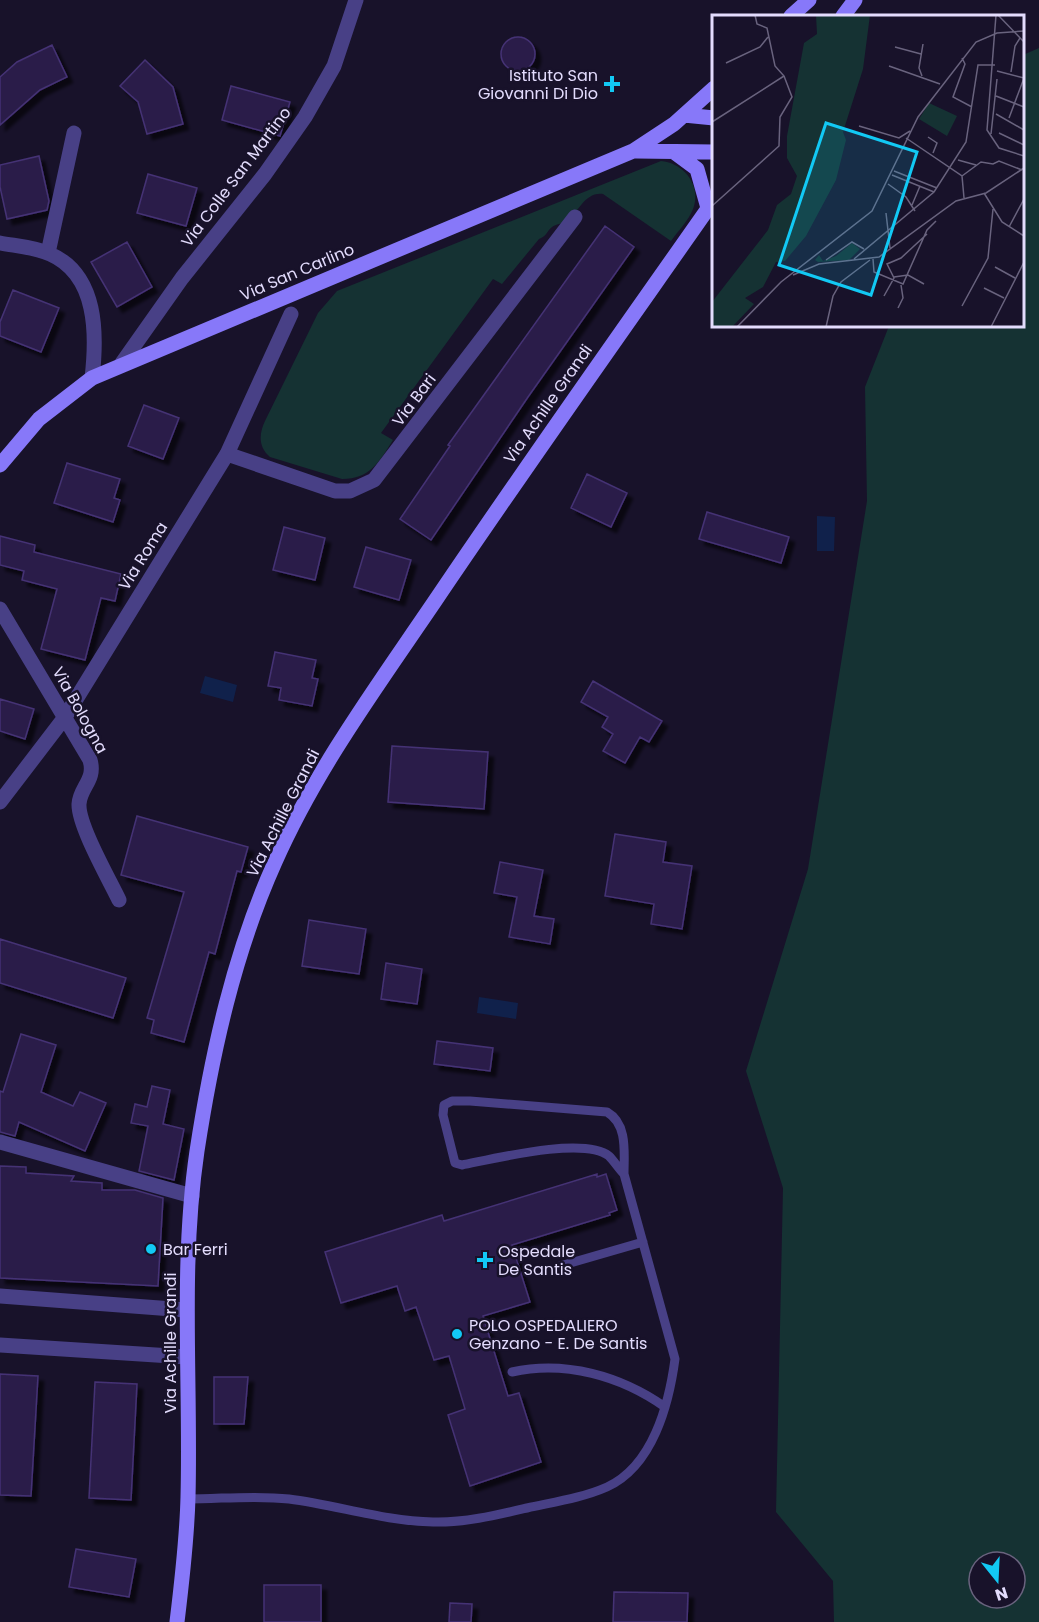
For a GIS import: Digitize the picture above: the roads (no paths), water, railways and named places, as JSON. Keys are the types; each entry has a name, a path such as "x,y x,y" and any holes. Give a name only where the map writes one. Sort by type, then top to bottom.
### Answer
{"street":[{"name":"Via Colle San Martino","path":"122,363 182,278 265,174 305,117 334,66 356,0"},
{"path":"792,15 809,0"},
{"path":"844,15 855,0"},
{"name":"Via San Carlino","path":"0,465 39,419 92,378 122,363 633,151 662,133 712,89"},
{"path":"684,115 712,118"},
{"path":"48,253 74,133"},
{"path":"668,150 687,159 697,169 711,204"},
{"name":"Via San Carlino","path":"633,151 712,152"},
{"name":"Via Achille Grandi","path":"177,1622 188,1499 186,1310 192,1196 203,1116 228,1000 252,920 285,840 352,723 536,452 711,204"},
{"name":"Via Bari","path":"227,454 335,491 358,489 374,480 575,217"},
{"path":"0,243 48,253 68,266 76,276 91,307 96,337 92,378"},
{"name":"Via Roma","path":"0,802 65,717 227,454 291,314"},
{"name":"Via Bologna","path":"0,609 88,756 92,770 91,781 81,797 80,813 119,900"},
{"path":"0,1142 192,1196"},
{"path":"0,1296 186,1310"},
{"path":"0,1346 187,1357"}],"lane":[{"path":"188,1499 288,1499 398,1519 434,1523 513,1511 596,1490 624,1475 640,1459 658,1427 671,1389 675,1359 624,1174 621,1128 616,1118 608,1112 470,1101 452,1101 444,1105 449,1144 455,1163 462,1165 556,1148 581,1148 608,1155 624,1174"},
{"path":"560,1266 643,1242"},
{"path":"512,1372 537,1366 578,1370 615,1380 648,1395 665,1407"}],"water":[{"path":"817,516 835,517 834,551 817,551"},
{"path":"205,676 237,685 233,702 200,693"},
{"path":"479,997 518,1003 516,1019 477,1013"}],"place":[{"name":"Istituto San Giovanni Di Dio","path":"612,84"},
{"name":"Bar Ferri","path":"151,1249"},
{"name":"Ospedale De Santis","path":"485,1260"},
{"name":"POLO OSPEDALIERO Genzano - E. De Santis","path":"457,1334"}]}
